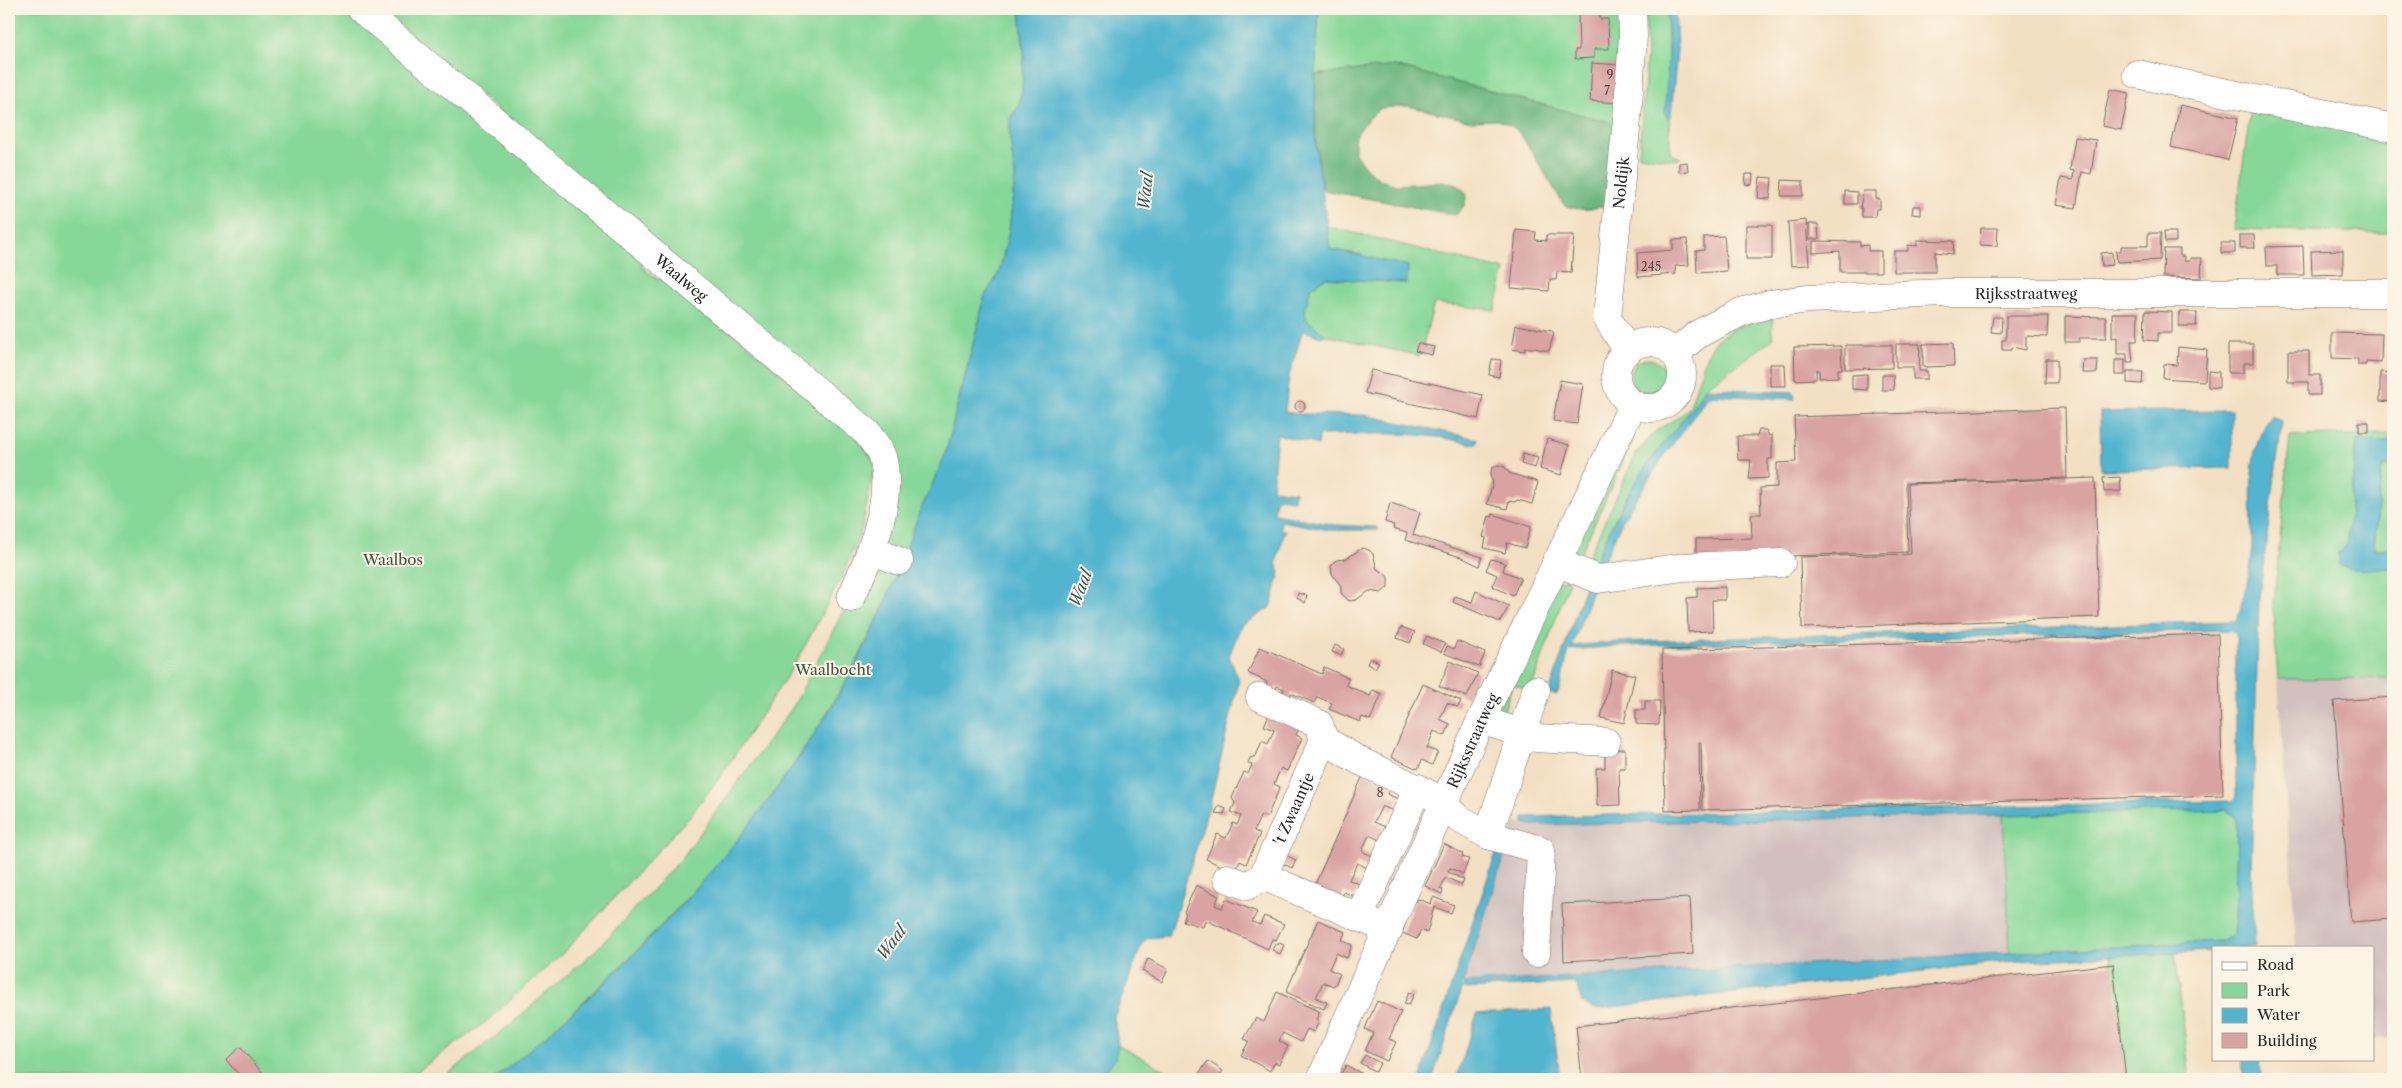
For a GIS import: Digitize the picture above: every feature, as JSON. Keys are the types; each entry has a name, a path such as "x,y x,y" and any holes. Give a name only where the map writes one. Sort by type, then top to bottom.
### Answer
{"street":[{"name":"Waalweg","path":"361,9 866,432 879,449 883,462 885,478 884,506 870,550 851,598"},
{"name":"Noldijk","path":"1614,367 1607,318 1628,120 1633,36 1632,9"},
{"path":"2137,74 2393,128"},
{"name":"Rijksstraatweg","path":"1674,354 1698,334 1741,312 1770,304 1809,299 1944,292 2393,293"},
{"path":"1651,343 1663,346 1674,354 1682,371 1680,385 1674,396 1658,407 1645,408 1633,404 1620,391 1614,367 1639,344 1651,343"},
{"name":"Rijksstraatweg","path":"1321,1079 1481,720 1567,567 1604,444 1633,404"},
{"path":"870,550 899,561"},
{"path":"1567,567 1598,579 1684,567 1781,563"},
{"path":"1488,835 1536,690"},
{"path":"1260,697 1319,724 1324,740 1360,762 1418,788 1458,818 1488,835 1541,850 1536,953"},
{"path":"1481,720 1536,738 1606,742"},
{"name":"'t Zwaantje","path":"1263,876 1324,740"},
{"path":"1359,917 1418,788"},
{"path":"1227,878 1247,886 1263,876 1389,930"}],"shaded area":[{"path":"2393,678 2393,1038 2374,1039 2374,946 2296,946 2278,679"},
{"path":"2003,815 2010,953 1465,983 1458,979 1515,821 1531,825"}],"green space":[{"name":"Waalbos","path":"9,9 346,9 632,249 643,260 641,266 658,280 666,276 858,439 875,463 862,528 841,579 795,664 720,777 690,816 565,951 486,1022 406,1079 9,1079"},
{"name":"Waalbocht","path":"382,9 1020,9 1024,56 1022,91 1018,107 1010,119 1010,138 1015,177 1009,231 999,273 985,296 945,456 921,510 887,601 848,678 810,741 760,812 708,876 634,954 547,1036 494,1079 442,1079 511,1024 597,949 682,858 793,707 871,558 896,458"},
{"path":"1319,9 1626,9 1620,125 1395,66 1315,75"},
{"path":"1645,9 1667,9 1670,150 1671,154 1681,158 1675,160 1639,155 1647,53"},
{"path":"1395,66 1620,125 1611,203 1588,209 1577,209 1564,205 1520,133 1512,126 1498,120 1471,121 1408,106 1381,108 1367,120 1355,137 1355,154 1367,169 1381,180 1396,185 1445,182 1460,186 1467,195 1464,206 1456,215 1323,190 1315,138 1315,75"},
{"path":"2251,107 2384,136 2393,147 2393,228 2386,233 2234,229"},
{"path":"1326,226 1505,270 1495,310 1434,303 1420,356 1325,335 1306,319 1305,310 1310,289 1325,278 1406,283 1362,255 1330,249"},
{"path":"1768,316 1773,319 1772,340 1705,388 1693,408 1648,463 1625,499 1592,568 1584,566 1637,452 1657,430 1680,416 1690,406 1706,357 1712,347 1719,338 1732,329"},
{"path":"1648,359 1655,360 1660,364 1664,369 1664,383 1660,388 1655,392 1648,393 1641,392 1636,388 1632,383 1631,376 1632,369 1636,364 1641,360"},
{"path":"1627,434 1634,438 1577,561 1572,549"},
{"path":"2393,434 2393,442 2356,441 2347,543 2341,552 2338,564 2372,568 2393,567 2393,678 2278,679 2273,610 2290,436"},
{"path":"2383,466 2393,466 2393,549 2374,549"},
{"path":"1567,579 1569,581 1531,690 1512,684 1504,711 1517,716 1515,722 1500,713 1499,707 1557,582"},
{"path":"2226,810 2237,820 2235,932 2229,938 2221,941 2010,953 2003,815"},
{"path":"2175,953 2190,1079 2126,1079 2110,956"},
{"path":"1117,1045 1182,1079 1100,1079 1115,1058"}],"water":[{"name":"Waal","path":"1020,9 1319,9 1315,75 1315,138 1330,249 1408,266 1407,283 1325,278 1310,289 1305,310 1306,319 1325,335 1320,337 1303,330 1289,376 1285,412 1298,414 1364,415 1478,439 1475,445 1456,440 1417,435 1319,435 1318,445 1277,434 1272,489 1295,492 1294,500 1276,498 1274,514 1335,525 1377,527 1379,530 1330,530 1281,521 1280,529 1285,531 1276,563 1280,572 1271,607 1241,626 1229,656 1239,681 1210,803 1169,936 1148,938 1142,944 1114,1018 1118,1043 1115,1058 1100,1079 494,1079 595,991 644,944 690,896 734,845 775,792 813,736 848,679 869,639 944,457 985,296 999,273 1009,231 1015,177 1010,138 1010,119 1018,107 1022,91 1024,56"},
{"path":"1667,9 1675,9 1677,50 1671,115 1668,118 1665,114 1669,42"},
{"path":"1705,388 1793,392 1795,399 1713,395 1706,399 1659,463 1622,521 1600,570 1592,568 1617,514 1639,476 1692,408"},
{"path":"2232,410 2232,468 2101,470 2100,412"},
{"path":"2272,416 2282,422 2259,598 2251,872 2255,946 2212,946 2212,951 2000,962 1595,1009 1582,1003 1577,986 1573,983 1464,989 1465,983 2221,941 2229,938 2235,932 2237,820 2226,810 1531,825 1524,823 1524,817 2232,801 2236,797 2236,633 2230,630 1619,646 1569,650 1559,690 1556,695 1549,693 1585,586 1593,588 1572,646 1617,642 2235,621 2238,618 2251,562 2251,486 2256,448 2262,431"},
{"path":"2356,441 2393,442 2393,466 2383,466 2381,472 2374,549 2393,549 2393,567 2350,569 2338,564 2338,552 2341,552 2347,543"},
{"path":"1497,850 1504,855 1441,1053 1432,1079 1420,1079"},
{"path":"1551,1009 1560,1079 1456,1079 1477,1014"},
{"path":"2242,1060 2260,1060 2261,1079 2244,1079"}],"building":[{"path":"1566,9 1599,9 1600,19 1608,19 1609,49 1594,49 1594,58 1575,59 1575,50 1579,50 1578,12 1566,13"},
{"path":"1592,63 1621,65 1619,103 1590,101"},
{"path":"2110,89 2129,93 2121,130 2102,126"},
{"path":"2180,105 2238,118 2228,160 2171,147"},
{"path":"2075,137 2096,140 2091,174 2082,172 2076,208 2056,205 2061,178 2073,180 2074,171 2070,170"},
{"path":"1687,162 1688,171 1679,172 1679,163"},
{"path":"1746,174 1753,174 1752,185 1745,184"},
{"path":"1760,177 1772,178 1770,199 1758,198"},
{"path":"1782,180 1803,181 1803,196 1781,196"},
{"path":"1845,191 1857,192 1857,204 1845,204"},
{"path":"1863,191 1876,191 1876,199 1880,199 1880,209 1876,209 1875,217 1862,217 1862,208 1860,208"},
{"path":"1913,206 1921,206 1921,215 1912,214"},
{"path":"1806,220 1809,265 1791,266 1788,222"},
{"path":"1809,224 1818,224 1819,239 1809,239"},
{"path":"1746,225 1772,225 1772,259 1746,259"},
{"path":"1981,228 1998,228 1997,246 1980,245"},
{"path":"1516,230 1536,232 1535,240 1546,241 1546,235 1574,235 1571,273 1557,272 1556,280 1550,280 1549,291 1511,288"},
{"path":"2164,232 2176,232 2176,242 2165,242"},
{"path":"2148,233 2161,233 2160,260 2117,262 2116,251 2121,251 2121,246 2148,246"},
{"path":"2240,235 2254,235 2255,248 2240,248"},
{"path":"1724,236 1727,271 1697,273 1696,251 1704,250 1704,237"},
{"path":"1687,239 1689,265 1675,266 1676,274 1638,277 1637,253 1673,250 1673,240"},
{"path":"1917,240 1954,241 1953,254 1935,252 1935,272 1894,272 1894,251 1908,251 1908,245 1917,246"},
{"path":"1813,241 1860,242 1860,246 1868,245 1868,251 1881,251 1881,272 1840,272 1840,251 1813,253"},
{"path":"2221,243 2235,243 2235,253 2221,253"},
{"path":"2303,246 2304,275 2277,275 2277,266 2267,266 2266,247"},
{"path":"2164,249 2180,249 2180,256 2184,256 2184,261 2190,261 2190,258 2202,258 2201,278 2163,277"},
{"path":"2343,250 2343,274 2312,275 2311,251"},
{"path":"2112,252 2113,265 2102,266 2101,253"},
{"path":"2145,311 2172,312 2172,333 2158,333 2158,341 2144,340"},
{"path":"2179,312 2197,312 2196,326 2179,326"},
{"path":"2112,313 2138,313 2137,341 2131,341 2133,363 2127,363 2127,354 2117,354 2117,337 2112,338"},
{"path":"2006,316 2048,316 2047,337 2026,336 2026,350 2012,347 2012,350 2002,350 2002,340 2006,340"},
{"path":"2065,316 2106,317 2106,338 2079,338 2079,342 2065,342"},
{"path":"1993,317 2002,317 2001,333 1991,332"},
{"path":"1516,325 1552,331 1554,333 1549,351 1534,348 1525,348 1525,351 1512,349"},
{"path":"2332,333 2382,334 2381,363 2366,362 2366,365 2358,365 2358,359 2332,358"},
{"path":"1418,343 1434,347 1432,355 1415,351"},
{"path":"1953,343 1954,366 1923,367 1923,344"},
{"path":"1896,344 1920,344 1919,371 1927,371 1927,379 1913,379 1913,367 1896,367"},
{"path":"2228,344 2253,344 2253,363 2243,363 2243,373 2228,373"},
{"path":"1845,345 1892,345 1892,368 1845,369"},
{"path":"1841,346 1842,369 1838,369 1838,377 1819,378 1819,370 1816,370 1816,379 1795,380 1794,347"},
{"path":"2178,347 2207,350 2205,381 2163,378 2164,364 2177,365"},
{"path":"2288,351 2309,351 2309,375 2320,375 2320,395 2308,395 2308,382 2288,382"},
{"path":"1492,359 1501,360 1499,377 1489,375"},
{"path":"2046,359 2057,359 2057,383 2045,383"},
{"path":"2083,360 2098,360 2097,373 2082,373"},
{"path":"2115,360 2125,360 2125,375 2115,375"},
{"path":"1770,364 1785,364 1786,386 1770,386"},
{"path":"1371,370 1483,395 1478,419 1365,393"},
{"path":"2208,371 2219,372 2219,388 2208,387"},
{"path":"2127,372 2143,372 2142,384 2127,383"},
{"path":"2380,372 2393,373 2393,402 2380,401"},
{"path":"1867,374 1867,390 1852,389 1852,375"},
{"path":"1882,375 1893,375 1894,390 1882,390"},
{"path":"1560,380 1583,384 1577,424 1553,421"},
{"path":"1298,401 1302,401 1305,406 1304,410 1298,411 1295,408 1295,404"},
{"path":"2065,408 2067,478 1906,483 1908,552 1696,559 1696,539 1752,538 1751,514 1761,514 1760,488 1777,487 1777,463 1796,462 1794,417"},
{"path":"2359,422 2369,422 2369,432 2359,432"},
{"path":"1759,430 1766,430 1769,436 1772,435 1772,459 1768,459 1768,478 1749,479 1751,460 1738,460 1737,436 1757,436"},
{"path":"1547,439 1569,445 1561,475 1540,469"},
{"path":"1523,454 1538,458 1535,468 1521,464"},
{"path":"1498,465 1505,467 1509,473 1538,482 1532,504 1518,500 1514,502 1509,501 1507,509 1487,504 1493,482 1490,476 1492,468"},
{"path":"2120,477 2121,491 2104,492 2103,478"},
{"path":"2095,478 2099,617 1802,628 1800,557 1911,554 1908,484"},
{"path":"1390,503 1420,512 1413,535 1482,557 1479,566 1461,557 1405,540 1407,533 1393,529 1394,525 1385,522"},
{"path":"1493,514 1531,527 1525,548 1507,543 1505,553 1484,548 1486,538 1483,537 1489,516 1492,517"},
{"path":"1362,548 1369,550 1373,554 1377,569 1388,577 1388,587 1381,593 1369,591 1356,600 1349,601 1341,593 1341,586 1332,574 1331,565 1336,560 1346,559"},
{"path":"1491,559 1505,563 1503,571 1521,578 1513,596 1492,586 1497,575 1486,570"},
{"path":"1725,587 1725,600 1712,600 1713,631 1688,632 1687,598 1697,597 1697,588"},
{"path":"1476,591 1509,606 1500,622 1453,602 1455,596 1472,602"},
{"path":"1298,593 1307,595 1305,603 1297,598"},
{"path":"1401,627 1415,632 1410,643 1397,638"},
{"path":"2218,634 2223,795 1702,810 1701,742 1699,742 1700,810 1665,811 1662,650"},
{"path":"1427,636 1445,644 1441,652 1423,644"},
{"path":"1457,641 1485,653 1479,667 1444,653 1447,646 1454,649"},
{"path":"1335,645 1344,649 1341,655 1332,652"},
{"path":"1260,647 1322,674 1324,667 1349,678 1346,685 1370,696 1373,690 1382,694 1370,720 1362,717 1360,722 1329,709 1332,703 1317,697 1314,703 1291,693 1288,699 1281,696 1284,689 1277,686 1274,693 1264,689 1267,682 1248,673"},
{"path":"1370,658 1379,662 1375,668 1367,664"},
{"path":"1450,661 1478,673 1467,697 1439,686"},
{"path":"1612,670 1635,675 1624,723 1601,718"},
{"path":"1423,684 1461,701 1458,707 1447,703 1440,719 1450,724 1445,736 1434,731 1427,748 1438,752 1432,765 1422,760 1418,769 1391,757"},
{"path":"2393,697 2393,919 2351,922 2334,701"},
{"path":"1645,701 1660,701 1659,725 1636,724 1636,710 1645,710"},
{"path":"1269,714 1300,727 1296,735 1302,738 1287,771 1281,768 1274,784 1280,787 1267,817 1261,815 1254,831 1260,834 1246,864 1240,861 1235,872 1206,859 1217,834 1226,838 1233,823 1237,825 1241,816 1231,812 1235,803 1232,798 1244,772 1248,774 1252,765 1248,763 1250,758 1256,756 1262,741 1268,744 1274,730 1264,726"},
{"path":"1625,749 1625,768 1619,768 1620,805 1597,806 1596,768 1605,768 1605,750"},
{"path":"1364,773 1391,785 1387,794 1398,799 1393,811 1382,806 1374,822 1385,827 1380,840 1369,835 1362,851 1372,856 1367,868 1357,863 1349,880 1360,884 1355,897 1344,892 1340,901 1313,889"},
{"path":"1219,806 1226,809 1224,814 1215,813"},
{"path":"1444,844 1463,854 1462,857 1469,859 1463,874 1450,868 1448,872 1464,880 1462,885 1446,877 1440,889 1443,890 1442,894 1425,886"},
{"path":"1285,855 1296,860 1292,868 1281,863"},
{"path":"1196,885 1219,896 1215,905 1222,908 1226,899 1257,912 1252,922 1260,925 1264,916 1284,924 1276,940 1272,939 1268,949 1208,921 1205,921 1203,927 1183,921 1186,913 1184,912"},
{"path":"1433,897 1454,905 1451,913 1434,907 1427,933 1421,930 1417,939 1402,933 1414,902 1418,899 1431,904"},
{"path":"1690,898 1693,954 1564,961 1562,904"},
{"path":"1318,920 1345,932 1342,940 1352,945 1347,958 1336,953 1329,969 1340,974 1334,986 1323,982 1316,998 1327,1002 1324,1009 1286,992"},
{"path":"1279,943 1284,945 1280,954 1272,950 1275,944 1278,945"},
{"path":"1148,959 1168,969 1162,982 1142,971"},
{"path":"2113,964 2126,1079 1582,1079 1576,1026"},
{"path":"1277,992 1320,1012 1316,1019 1319,1021 1314,1032 1307,1029 1301,1042 1283,1033 1279,1041 1288,1046 1279,1064 1275,1062 1270,1071 1241,1055 1249,1041 1244,1039 1256,1018 1264,1022"},
{"path":"1409,992 1414,994 1409,1005 1404,1004"},
{"path":"1377,1001 1401,1012 1389,1039 1396,1042 1387,1061 1365,1051 1373,1033 1365,1029"},
{"path":"240,1047 268,1079 243,1079 226,1060"},
{"path":"1365,1055 1380,1063 1376,1072 1360,1063"},
{"path":"1208,1061 1223,1071 1217,1079 1195,1079"},
{"path":"1346,1065 1368,1077 1367,1079 1338,1079"}]}
